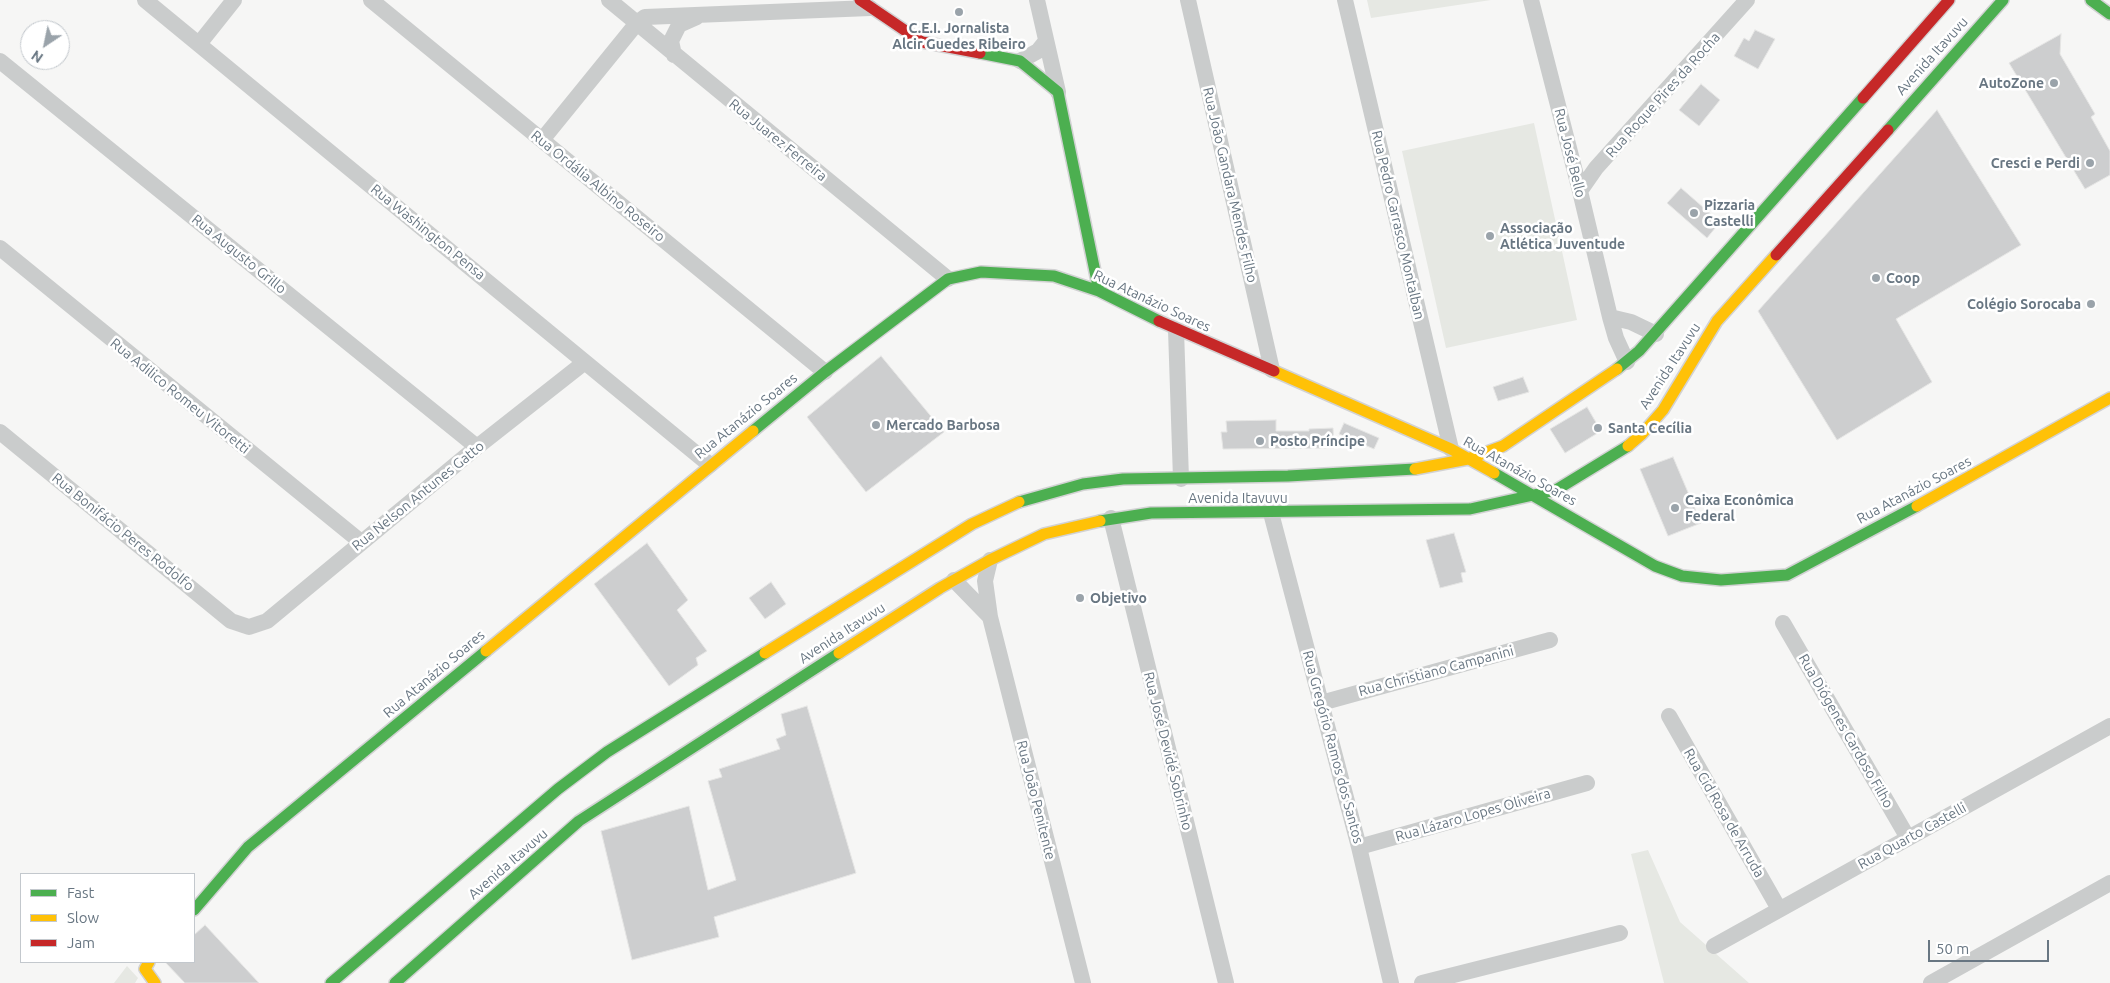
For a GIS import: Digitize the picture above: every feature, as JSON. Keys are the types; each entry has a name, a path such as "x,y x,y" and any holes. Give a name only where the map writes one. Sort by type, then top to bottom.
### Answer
{"main road":[{"name":"Avenida Itavuvu","path":"331,983 558,789 607,752 972,524 1026,499 1083,484 1123,479 1182,485 1420,469 1468,459 1503,446 1628,362 1656,334 1950,0"},
{"name":"Avenida Itavuvu","path":"395,983 579,821 954,580 1044,534 1111,518 1152,513 1470,509 1556,490 1624,449 1642,434 1663,410 1717,321 2003,0"},
{"path":"2091,0 2110,14"},
{"path":"865,4 922,42 1020,61 1058,92 1099,291"},
{"name":"Rua Atanázio Soares","path":"195,909 248,847 710,465 825,372 948,279 981,272 1054,276 1099,291 1176,330 1358,406 1451,449 1655,566 1682,576 1721,580 1787,574 1957,484 2110,398"},
{"path":"1188,502 1204,513"},
{"path":"148,963 145,969 155,983"}],"street":[{"name":"Rua Washington Pensa","path":"145,0 710,465"},
{"path":"199,44 234,0"},
{"name":"Rua Ordália Albino Roseiro","path":"371,0 825,372"},
{"name":"Rua Juarez Ferreira","path":"609,0 948,279"},
{"path":"1037,0 1058,92"},
{"name":"Rua João Gandara Mendes Filho","path":"1188,0 1272,370"},
{"name":"Rua Pedro Carrasco Montalban","path":"1345,0 1451,449"},
{"name":"Rua José Bello","path":"1530,0 1580,191 1610,317 1616,338 1628,362"},
{"name":"Rua Roque Pires da Rocha","path":"1580,191 1596,168 1747,0"},
{"path":"542,140 637,23 645,18 701,15 805,5 865,4"},
{"path":"674,55 671,41 679,25 701,15"},
{"path":"1020,61 1038,51 1046,41"},
{"name":"Rua Augusto Grillo","path":"0,61 477,448"},
{"name":"Rua Adilico Romeu Vitoretti","path":"0,248 361,542"},
{"path":"1610,317 1631,322 1656,334"},
{"path":"1176,330 1182,485"},
{"name":"Rua Nelson Antunes Gatto","path":"249,627 267,621 361,542 585,362"},
{"name":"Rua Bonifácio Peres Rodolfo","path":"0,432 231,621 249,627"},
{"name":"Rua Gregório Ramos dos Santos","path":"1271,513 1359,847 1391,983"},
{"name":"Rua José Devidé Sobrinho","path":"1111,518 1226,983"},
{"name":"Rua João Penitente","path":"990,560 985,581 990,618 1084,983"},
{"name":"Rua João Penitente","path":"954,580 990,618"},
{"name":"Rua Diógenes Cardoso Filho","path":"1784,624 1908,838"},
{"name":"Rua Christiano Campanini","path":"1321,703 1550,640"},
{"name":"Rua Cid Rosa de Arruda","path":"1669,716 1779,910"},
{"name":"Rua Quarto Castelli","path":"1714,946 2110,726"},
{"name":"Rua Lázaro Lopes Oliveira","path":"1359,847 1587,784"},
{"path":"1931,983 2110,884"},
{"path":"1422,983 1620,933"}],"shaded area":[{"path":"1367,0 1491,0 1371,18"},
{"name":"Associação Atlética Juventude","path":"1534,123 1577,320 1446,348 1402,151"},
{"path":"1648,850 1680,922 1749,983 1664,983 1631,854"},
{"path":"127,966 138,978 135,983 114,983"}],"building":[{"path":"1755,30 1775,39 1758,69 1734,56 1744,38 1749,41"},
{"path":"2061,34 2060,54 2095,114 2091,117 2110,151 2110,175 2085,189 2009,63"},
{"path":"1701,84 1720,100 1699,126 1679,110"},
{"name":"Coop","path":"1937,110 2021,245 1896,319 1932,382 1837,440 1758,311"},
{"name":"Pizzaria Castelli","path":"1681,188 1720,222 1707,238 1667,203"},
{"name":"Mercado Barbosa","path":"881,356 944,432 866,492 807,417"},
{"path":"1523,377 1529,392 1498,401 1493,387"},
{"path":"1587,407 1601,431 1565,453 1550,429"},
{"name":"Posto Príncipe","path":"1276,420 1276,431 1309,431 1309,429 1333,428 1334,448 1223,449 1221,432 1227,432 1226,421"},
{"path":"1344,423 1379,438 1374,449 1339,434"},
{"name":"Caixa Econômica Federal","path":"1673,457 1701,523 1668,536 1640,469"},
{"path":"1454,533 1466,572 1461,573 1463,582 1440,588 1426,540"},
{"path":"647,543 688,600 677,610 707,651 696,658 698,665 669,686 594,584"},
{"path":"771,582 786,604 765,619 749,598"},
{"path":"807,706 856,873 714,917 719,937 632,960 601,831 689,806 708,890 736,880 708,781 722,777 719,769 780,749 776,739 786,735 781,714"},
{"path":"205,925 259,983 185,983 166,963 195,963 195,934"}],"traffic: fast":[{"path":"1888,130 2003,0"},
{"path":"2091,0 2110,14"},
{"path":"980,53 1020,61 1058,92 1099,291"},
{"path":"1617,369 1639,351 1863,98"},
{"path":"753,431 825,372 948,279 981,272 1054,276 1099,291 1159,321"},
{"path":"1100,521 1151,513 1470,509 1556,490 1628,446"},
{"path":"1019,502 1083,484 1123,479 1288,476 1415,469"},
{"path":"1494,473 1655,566 1682,576 1721,580 1787,575 1917,506"},
{"path":"195,909 248,847 486,651"},
{"path":"331,983 558,789 607,752 765,653"},
{"path":"395,983 579,821 839,653"}],"traffic: slow":[{"path":"1628,446 1642,434 1663,410 1717,321 1776,255"},
{"path":"1415,469 1468,459 1503,446 1617,369"},
{"path":"1274,371 1451,449 1494,473"},
{"path":"1917,506 2110,398"},
{"path":"486,651 753,431"},
{"path":"765,653 972,524 1019,502"},
{"path":"839,653 940,588 990,560 1044,534 1100,521"},
{"path":"148,963 145,969 155,983"}],"traffic: jam":[{"path":"860,0 922,42 980,53"},
{"path":"1863,98 1949,0"},
{"path":"1776,255 1888,130"},
{"path":"1159,321 1274,371"}],"place":[{"name":"C.E.I. Jornalista Alcir Guedes Ribeiro","path":"959,12"},
{"name":"AutoZone","path":"2054,83"},
{"name":"Cresci e Perdi","path":"2090,163"},
{"name":"Pizzaria Castelli","path":"1694,213"},
{"name":"Associação Atlética Juventude","path":"1490,236"},
{"name":"Coop","path":"1876,278"},
{"name":"Colégio Sorocaba","path":"2091,304"},
{"name":"Mercado Barbosa","path":"876,425"},
{"name":"Santa Cecília","path":"1598,428"},
{"name":"Posto Príncipe","path":"1260,441"},
{"name":"Caixa Econômica Federal","path":"1675,508"},
{"name":"Objetivo","path":"1080,598"}]}
